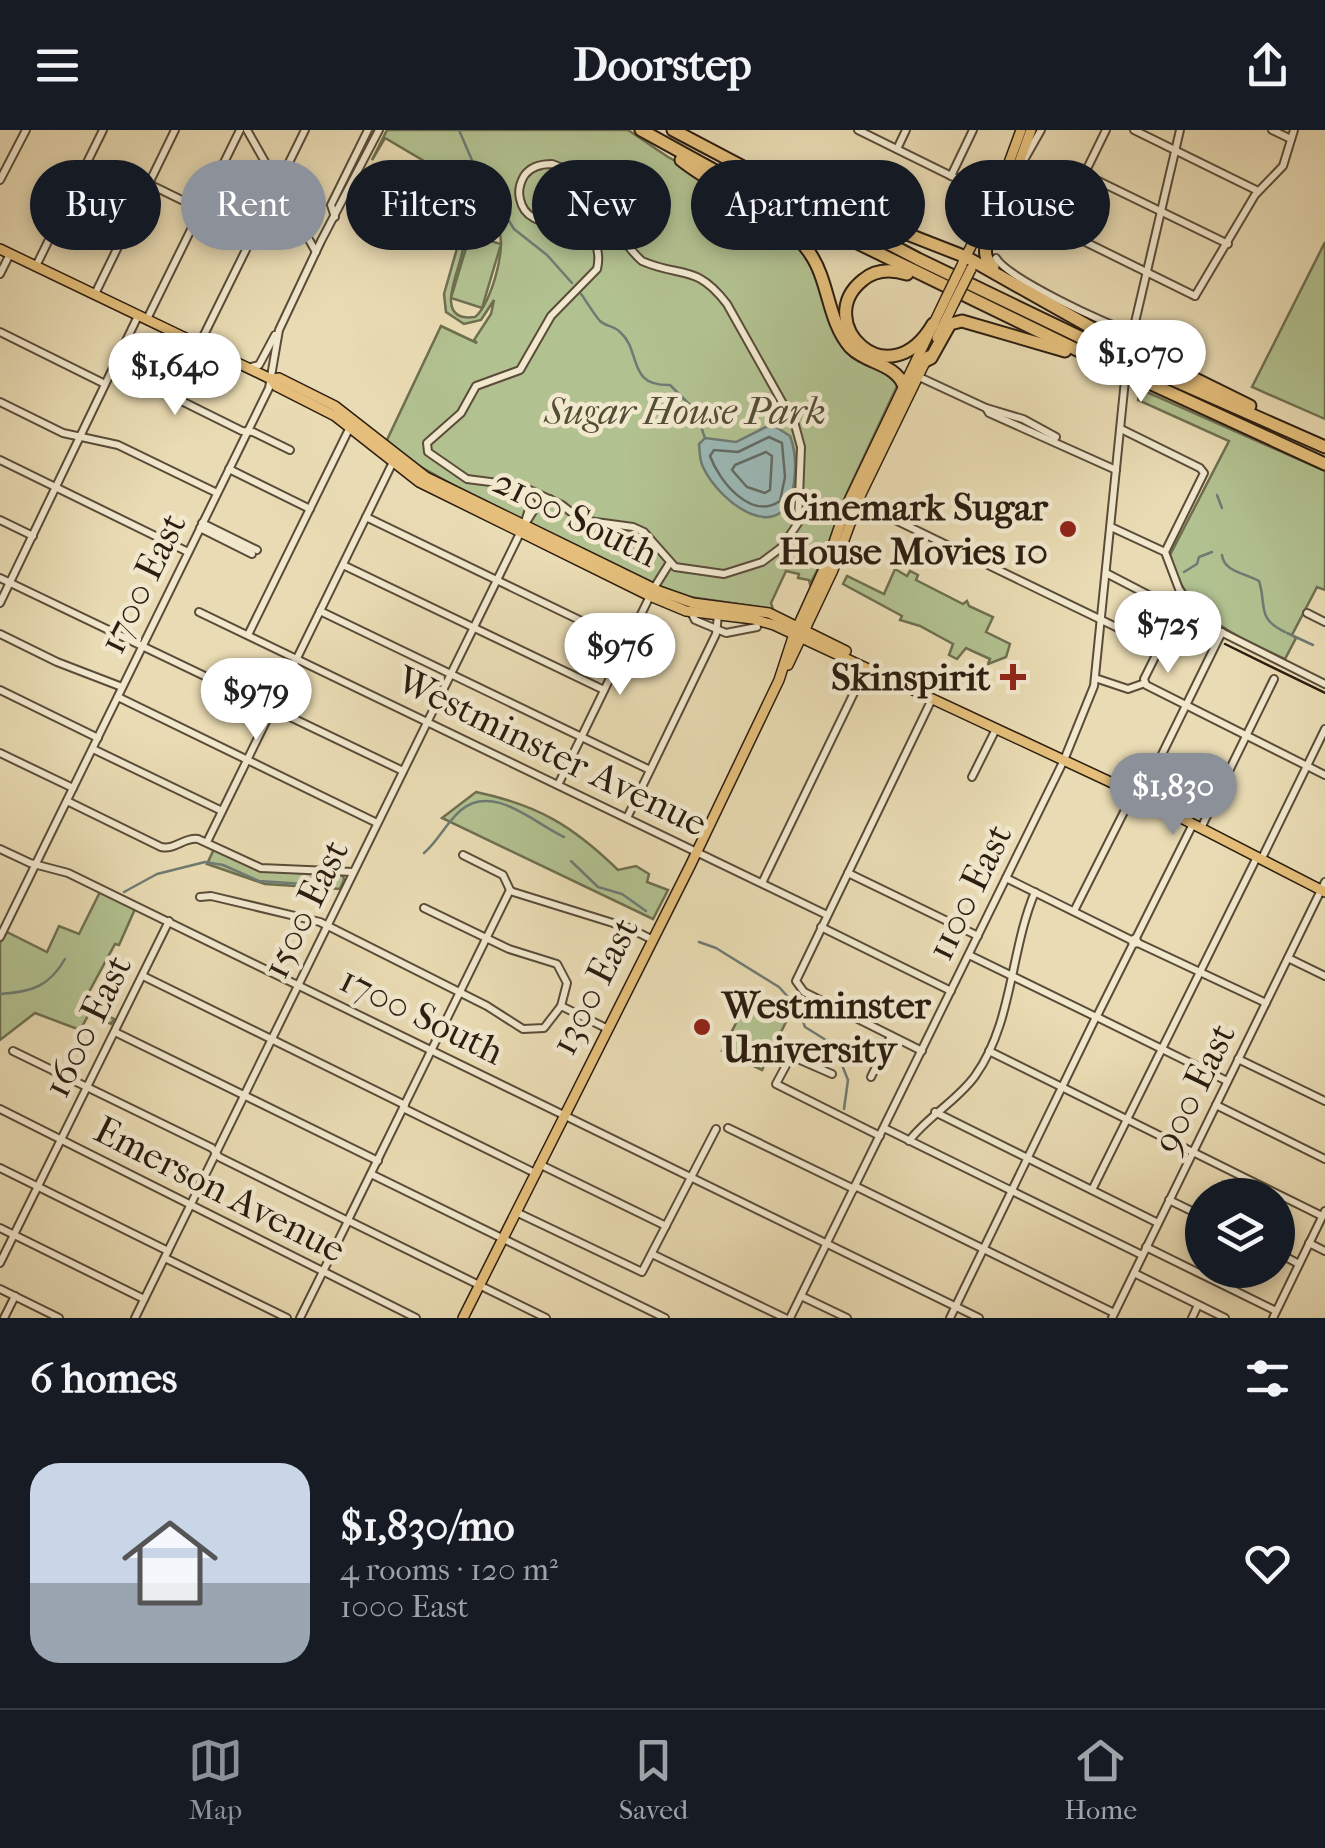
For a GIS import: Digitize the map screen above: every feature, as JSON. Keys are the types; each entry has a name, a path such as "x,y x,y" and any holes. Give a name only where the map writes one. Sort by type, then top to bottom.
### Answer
{"highway":[{"path":"642,130 700,176 799,238 820,271 844,340 852,350 898,374 904,386"},
{"path":"673,130 729,160"},
{"path":"654,139 940,284 1110,355"},
{"path":"925,245 999,274"},
{"path":"901,250 1325,464"},
{"path":"986,250 985,257 999,274 1110,355"},
{"path":"933,324 924,339 906,353 880,357 867,352 853,339 846,314 854,289 883,270 940,284"},
{"path":"925,361 931,358 950,324 962,321 1171,367 1325,446"},
{"path":"868,359 914,375"},
{"path":"1146,375 1325,446"}],"main road":[{"name":"1300 East","path":"1012,160 1021,130"},
{"name":"1300 East","path":"1020,160 1031,130"},
{"name":"1300 East","path":"463,1318 833,570 854,500 904,386 925,361 974,250"},
{"name":"1300 East","path":"968,263 977,250"},
{"name":"2100 South","path":"5,251 271,380 352,424 419,482 691,612 762,610 866,667 1036,746"},
{"name":"1300 East","path":"854,500 914,375 933,324 950,300"},
{"name":"2100 South","path":"652,592 719,611"},
{"name":"2100 South","path":"799,632 905,679 1324,887"},
{"path":"866,667 905,679"},
{"path":"954,709 973,713"},
{"name":"2100 South","path":"1196,826 1257,856"}],"street":[{"path":"0,180 26,130"},
{"path":"36,266 103,130"},
{"path":"161,160 176,130"},
{"path":"244,130 262,160"},
{"path":"228,160 244,130"},
{"path":"291,160 305,130"},
{"path":"336,217 331,205 368,130"},
{"name":"1700 East","path":"1,933 248,432 271,380 279,330 380,130"},
{"path":"858,130 945,173"},
{"path":"897,149 906,130"},
{"path":"959,160 973,130"},
{"path":"1023,160 1041,130"},
{"path":"1091,160 1106,130"},
{"path":"1134,130 1260,191"},
{"name":"1100 East","path":"788,1318 1089,704 1132,332 1180,130"},
{"path":"1272,130 1292,140"},
{"path":"1102,250 1195,296 1260,191 1283,166 1294,130"},
{"path":"546,163 568,171 610,215 642,262 691,273 714,288 799,436 802,491 792,536 773,556 730,574 669,564 644,532 581,520 521,486 468,480 428,452 426,443 461,413 480,383 520,370 551,316 595,274 598,255 590,237 534,218 521,203 520,186 530,170 546,163"},
{"path":"1110,187 1228,244"},
{"path":"0,603 113,367 181,246"},
{"path":"94,295 116,250"},
{"path":"198,346 246,250"},
{"path":"0,274 5,251"},
{"path":"996,258 1027,282 1132,332"},
{"path":"244,367 259,365 279,330"},
{"path":"0,332 105,384"},
{"path":"113,367 290,450"},
{"path":"914,375 986,408 1026,420 1064,445 1116,470"},
{"path":"0,402 79,437 125,448 216,493"},
{"path":"248,635 352,424"},
{"path":"1120,429 1204,473 1165,552 1178,589 1200,618"},
{"path":"0,460 188,552"},
{"path":"207,842 394,460"},
{"path":"229,469 310,509"},
{"path":"521,486 531,503 522,528"},
{"name":"1500 East","path":"136,1316 522,528 537,505 550,500"},
{"path":"854,500 1153,646 1156,655 1145,683 1130,689 1094,678"},
{"path":"366,516 627,643"},
{"path":"0,520 33,536"},
{"path":"201,525 255,552"},
{"path":"1110,527 1165,552"},
{"path":"343,564 604,690"},
{"path":"558,785 669,564"},
{"path":"1106,573 1325,684"},
{"path":"0,578 403,771"},
{"path":"320,611 650,770"},
{"path":"627,818 717,630 719,611"},
{"name":"Westminster Avenue","path":"199,612 828,915"},
{"name":"2100 South","path":"691,612 695,620 717,630"},
{"path":"1306,612 1325,622"},
{"path":"717,630 734,634 756,627"},
{"path":"1074,912 1131,792 1184,706 1222,632"},
{"path":"0,634 122,687"},
{"path":"762,883 866,667"},
{"path":"950,1318 1135,941 1274,679"},
{"path":"1145,683 1325,775"},
{"path":"0,690 98,738"},
{"path":"118,696 378,823"},
{"path":"922,1051 804,992 796,979 932,699"},
{"path":"972,777 996,729"},
{"path":"1092,1190 1257,856 1325,730"},
{"path":"92,748 222,811"},
{"path":"0,753 72,788"},
{"path":"67,800 161,847 172,848 192,838 262,868 354,872"},
{"name":"1700 South","path":"0,849 64,871 169,921 979,1318"},
{"path":"462,855 503,875 510,890 651,939"},
{"path":"40,856 64,871"},
{"path":"848,872 978,936"},
{"path":"1006,878 1265,1005"},
{"name":"900 East","path":"1113,1316 1324,887"},
{"path":"300,1318 510,890"},
{"path":"909,1141 972,1080 989,1051 1035,892"},
{"path":"200,896 295,914 327,926 532,1031 548,1026 562,1006 568,983 560,968 424,908"},
{"name":"1600 East","path":"0,1263 169,921"},
{"path":"821,928 951,991"},
{"path":"969,955 1227,1082"},
{"path":"1288,958 1325,976"},
{"path":"142,976 404,1107 666,1226"},
{"path":"562,1006 606,1028"},
{"path":"115,1032 378,1161"},
{"path":"871,1076 891,1036"},
{"path":"13,1050 546,1318"},
{"path":"832,1074 792,1056 777,1082 780,1087 909,1141 1274,1314 1324,1214 989,1051"},
{"path":"1238,1059 1325,1101"},
{"path":"1216,1105 1325,1158"},
{"name":"Emerson Avenue","path":"0,1108 416,1318"},
{"path":"935,1112 1158,1223"},
{"path":"728,1128 985,1250 1113,1316"},
{"path":"515,1212 643,1271 716,1129"},
{"path":"0,1168 287,1318"},
{"path":"371,1174 665,1318"},
{"path":"1170,1200 1185,1208"},
{"path":"0,1228 144,1299"},
{"path":"1309,1243 1325,1251"},
{"path":"652,1254 788,1318"},
{"path":"1295,1262 1299,1264"},
{"path":"1134,1273 1225,1318"},
{"path":"0,1289 59,1318"},
{"path":"4,1318 15,1296"},
{"path":"801,1296 847,1318"},
{"path":"1192,1318 1198,1304"},
{"path":"136,1316 146,1318"}],"green space":[{"name":"Sugar House Park","path":"387,130 628,130 691,169 691,250 803,250 813,264 838,336 889,371 898,384 810,584 809,580 798,578 799,574 786,571 771,603 773,609 676,595 484,502 403,457 386,442 441,326 477,343 474,340 491,314 494,300 481,320 464,324 446,312 444,294 457,250 463,250 454,279 452,307 463,317 475,317 492,289 501,250 512,250 512,160 422,160 385,138 372,160"},
{"path":"1325,242 1325,419 1252,387"},
{"path":"465,250 499,250 482,308 451,298"},
{"path":"1140,389 1325,471 1325,590 1317,587 1292,635 1296,638 1285,659 1214,621 1187,594 1177,576 1170,555 1229,441 1138,400"},
{"path":"895,569 907,576 910,571 918,575 916,580 963,604 967,601 969,606 993,617 986,632 1010,644 1006,657 988,664 990,659 966,648 957,659 949,655 953,644 900,620 902,616 843,584 847,576 884,594"},
{"path":"476,792 518,803 553,819 586,841 618,870 636,866 649,874 647,882 668,890 653,919 442,818"},
{"path":"214,849 259,871 343,875 344,880 340,889 265,884 207,864"},
{"path":"100,892 135,909 119,945 115,944 83,1003 114,1019 111,1024 89,1014 80,1030 35,1013 0,1040 0,943 7,932 47,952 59,926 79,934"},
{"path":"750,995 789,1016 762,1070 722,1051"}],"water":[{"path":"766,427 776,427 790,436 795,465 788,503 778,514 766,517 751,514 723,495 703,467 699,444 705,438 736,442"}],"waterway":[{"path":"459,130 474,165 497,179 494,197 514,229 547,255 572,283"},
{"path":"581,294 600,321 627,340 641,374 656,384 670,385 695,410 705,438"},
{"path":"1217,495 1222,508"},
{"path":"1184,572 1197,564 1199,557 1212,552"},
{"path":"1222,555 1231,569 1259,581 1266,616 1285,632"},
{"path":"1287,633 1313,645"},
{"path":"424,853 461,810 486,801 513,808 564,837"},
{"path":"571,861 598,887 622,894 646,911"},
{"path":"124,892 157,874 205,862 223,865 259,881 333,886"},
{"path":"699,942 716,948 779,987 798,1008 805,1027 834,1045 848,1080 844,1109"},
{"path":"0,994 21,992 46,982 65,959"}],"tram line":[{"path":"1225,644 1325,693"}],"place":[{"name":"Cinemark Sugar House Movies 10","path":"1068,529"},
{"name":"Skinspirit","path":"1013,677"},
{"name":"Westminster University","path":"702,1027"}]}
